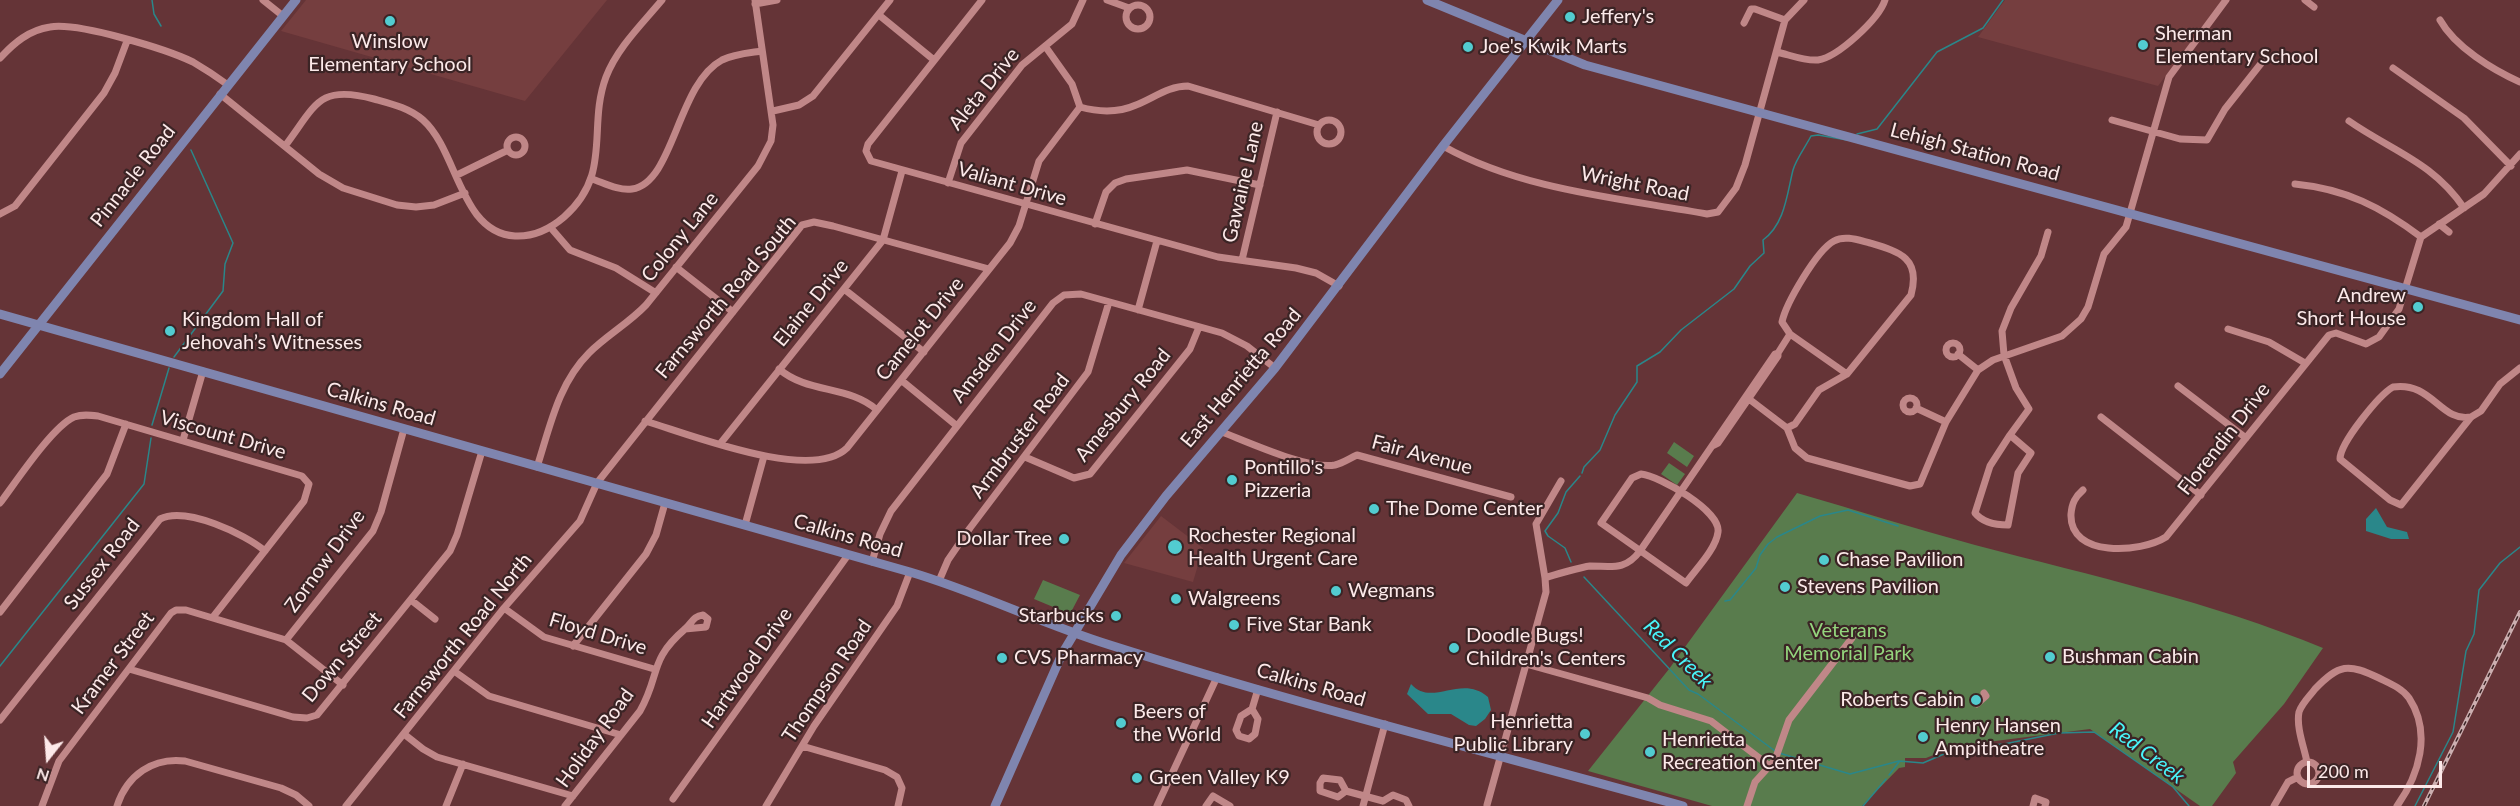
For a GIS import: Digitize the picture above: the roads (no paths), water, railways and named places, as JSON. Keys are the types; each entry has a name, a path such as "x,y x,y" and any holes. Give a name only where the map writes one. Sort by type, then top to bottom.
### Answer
{"main road":[{"name":"Pinnacle Road","path":"0,374 296,0"},
{"name":"Lehigh Station Road","path":"1427,0 1506,30 1525,42 1585,65 2520,320"},
{"name":"East Henrietta Road","path":"994,806 1074,633 1101,586 1128,546 1275,368 1443,146 1558,0"},
{"name":"Calkins Road","path":"0,314 910,572 1074,633 1217,677 1683,806"}],"street":[{"path":"263,0 283,16"},
{"path":"285,146 322,100 333,94 346,92 394,104 416,114 436,134 480,219 500,233 530,235 551,228 575,206 592,179 598,150 602,94 608,71 624,46 662,0"},
{"path":"755,2 777,0"},
{"path":"773,111 799,105 813,96 890,0"},
{"name":"Valiant Drive","path":"982,0 867,148 868,155 874,162 1218,257 1316,273 1339,286"},
{"name":"Aleta Drive","path":"948,183 961,143 1022,65 1072,24 1083,0"},
{"path":"1107,0 1129,8"},
{"path":"1760,112 1785,20 1804,0"},
{"path":"1777,52 1810,60 1831,56 1872,21 1886,0"},
{"path":"1749,399 1787,428 1795,448 1807,458 1916,486 1924,478 1946,422 1978,370 2004,355 2055,339 2077,324 2088,307 2104,254 2124,231 2163,90 2173,70 2226,0"},
{"path":"2305,0 2314,7"},
{"name":"Colony Lane","path":"537,467 555,408 570,377 588,355 628,322 656,293 762,161 773,133 773,111 755,2"},
{"path":"1744,23 1751,9 1785,20"},
{"path":"879,15 934,60"},
{"path":"2440,20 2450,34 2480,58 2520,82"},
{"path":"0,58 25,36 49,27 71,27 127,41 192,62 228,85"},
{"path":"0,214 15,206 104,93 116,73 127,41"},
{"path":"1045,46 1072,84 1080,107 1101,111 1123,109 1169,89 1188,86 1319,125"},
{"path":"592,179 628,189 649,182 661,168 676,126 709,70 727,58 762,51"},
{"path":"2112,120 2191,141 2207,140 2228,104 2262,61"},
{"path":"2393,68 2464,118 2511,166"},
{"path":"220,94 336,185 397,205 427,206 465,193"},
{"name":"Camelot Drive","path":"645,421 764,456 790,460 826,459 839,456 1016,234 1039,161 1080,107"},
{"name":"Gawaine Lane","path":"1242,260 1277,112"},
{"name":"Wright Road","path":"1443,146 1483,167 1524,180 1713,214 1723,208 1741,178 1760,112"},
{"path":"2349,121 2375,139 2429,168 2444,182 2464,208"},
{"path":"457,175 508,150"},
{"path":"2406,289 2421,237 2491,189 2520,154"},
{"path":"1095,224 1106,192 1115,183 1126,179 1187,170 1260,185"},
{"name":"Elaine Drive","path":"720,444 883,240 902,171"},
{"path":"2295,184 2333,189 2360,199 2421,237"},
{"name":"Farnsworth Road South","path":"597,483 805,223 818,222 989,269"},
{"path":"2439,224 2449,232"},
{"path":"551,228 570,250 616,268 656,293"},
{"path":"2010,435 2031,453 2018,473 2008,525 1999,525 1980,519 1975,513 1990,466 2010,435 2029,409 2016,388 2004,355 2002,338 2004,323 2038,263 2048,232"},
{"path":"1787,428 1795,424 1819,390 1847,374 1911,295 1915,280 1913,269 1906,258 1895,250 1850,238 1836,240 1825,246 1783,315 1783,327 1790,334 1847,374"},
{"path":"1138,310 1157,241"},
{"path":"676,267 733,312"},
{"path":"844,289 924,352"},
{"name":"Florendin Drive","path":"2083,490 2076,496 2071,510 2071,520 2075,531 2091,543 2126,549 2151,545 2166,537 2305,363 2332,334 2363,343 2374,341 2399,309 2406,289"},
{"name":"Amsden Drive","path":"872,562 887,518 1059,297 1077,294 1199,327 1239,341 1275,368"},
{"name":"Armbruster Road","path":"939,581 952,552 1088,372 1109,302"},
{"name":"Amesbury Road","path":"1025,457 1074,478 1090,474 1190,349 1199,327"},
{"path":"2228,329 2269,342 2305,363"},
{"path":"1545,578 1588,566 1615,568 1626,565 1640,551 1790,334"},
{"path":"1714,445 1718,443 1749,399 1778,353"},
{"path":"1958,354 1978,370"},
{"path":"2471,417 2453,415 2418,388 2393,387 2381,397 2344,443 2340,459 2390,500 2401,505 2471,417 2481,411 2500,384 2520,368"},
{"path":"780,369 797,382 858,397 877,410"},
{"path":"183,440 203,371"},
{"path":"901,380 957,426"},
{"path":"2178,386 2246,438"},
{"path":"1916,408 1946,422"},
{"name":"Viscount Drive","path":"0,503 57,431 73,418 91,415 183,440 306,478 309,488 304,501 213,617"},
{"path":"2101,417 2201,495"},
{"path":"0,612 107,474 126,424"},
{"name":"Zornow Drive","path":"286,640 373,531 381,512 404,429"},
{"name":"Fair Avenue","path":"1222,432 1269,450 1322,465 1337,465 1357,455 1511,497"},
{"name":"Down Street","path":"129,669 303,718 319,713 455,542 482,451"},
{"path":"745,525 764,456"},
{"path":"1646,475 1660,478 1681,493 1713,515 1719,530 1715,541 1686,583 1601,523 1635,476 1646,475"},
{"path":"1486,806 1546,592 1536,524 1561,481"},
{"name":"Farnsworth Road North","path":"346,806 504,608 580,522 597,483"},
{"path":"573,646 646,554 656,535 665,503"},
{"name":"Sussex Road","path":"0,720 160,519 176,515 227,528 245,536 265,551"},
{"name":"Hartwood Drive","path":"673,799 848,555"},
{"name":"Thompson Road","path":"766,806 802,746 897,606 910,572"},
{"path":"411,600 435,619"},
{"name":"Floyd Drive","path":"504,608 535,632 573,646 654,669"},
{"name":"Kramer Street","path":"42,806 59,761 173,611 186,610 286,640 343,684"},
{"name":"Holiday Road","path":"565,806 644,703 654,669 669,643 686,629"},
{"path":"1747,806 1755,782 1773,763 1790,720 1852,638"},
{"path":"1526,664 1647,698 1660,705 1704,718 1773,763"},
{"path":"2307,762 2299,721 2300,710 2306,700 2332,672 2350,667 2399,688 2409,698 2421,733 2420,759 2397,806"},
{"path":"454,671 489,696 621,735"},
{"path":"1157,806 1217,677"},
{"path":"1977,704 1986,696 1983,694 1991,687"},
{"path":"1252,710 1258,688"},
{"path":"1363,806 1385,724"},
{"path":"404,734 427,752 573,796"},
{"path":"802,746 892,773 902,788 898,806"},
{"path":"117,806 122,792 135,775 150,766 171,760 185,761 281,788 309,806"},
{"path":"2307,762 2314,764 2318,769 2317,779 2307,783 2298,777 2298,767 2307,762"},
{"path":"446,806 463,764"},
{"path":"2274,806 2288,782 2298,777"},
{"path":"1346,791 1384,803 1393,795 1407,800 1409,806"},
{"path":"1206,806 1213,796 1230,806"},
{"path":"2034,802 2045,804"}],"water":[{"path":"2376,508 2387,527 2407,532 2409,539 2391,539 2366,531 2366,519"},
{"path":"1411,684 1428,693 1468,688 1478,691 1488,697 1491,710 1476,726 1469,725 1451,714 1428,714 1407,694"}],"waterway":[{"path":"152,0 154,14 161,26"},
{"name":"Red Creek","path":"1857,134 1877,129 1937,52 1983,28 2003,0"},
{"name":"Red Creek","path":"1582,473 1584,467 1600,450 1615,415 1637,382 1637,366 1660,352 1681,330 1734,289 1750,266 1764,253 1763,240 1781,217 1794,166 1811,136 1847,140"},
{"path":"174,357 223,291 225,264 233,243 191,150"},
{"path":"152,425 169,368"},
{"path":"0,666 144,484 151,438"},
{"name":"Red Creek","path":"1571,562 1565,548 1548,536 1545,531 1558,513 1566,492 1580,476"},
{"path":"1725,601 1730,600 1756,568 1760,555 1768,544 1777,537 1820,516 1848,510 1898,526"},
{"path":"2415,806 2453,732 2466,651 2474,634 2479,590 2500,563 2520,547"},
{"name":"Red Creek","path":"1584,577 1689,690 1698,694 1775,751"},
{"name":"Red Creek","path":"1779,753 1850,774 1899,761 1923,763 1958,748 2004,744 2059,733 2094,732 2173,787 2189,806"},
{"path":"1889,775 1899,762"},
{"path":"1863,806 1886,779"}],"railway":[{"path":"2424,806 2520,612"}],"place":[{"name":"Jeffery's","path":"1570,17"},
{"name":"Winslow Elementary School","path":"390,21"},
{"name":"Sherman Elementary School","path":"2143,45"},
{"name":"Joe's Kwik Marts","path":"1468,47"},
{"name":"Andrew Short House","path":"2418,307"},
{"name":"Kingdom Hall of Jehovah’s Witnesses","path":"170,331"},
{"name":"Pontillo's Pizzeria","path":"1232,480"},
{"name":"The Dome Center","path":"1374,509"},
{"name":"Dollar Tree","path":"1064,539"},
{"name":"Rochester Regional Health Urgent Care","path":"1175,547"},
{"name":"Chase Pavilion","path":"1824,560"},
{"name":"Stevens Pavilion","path":"1785,587"},
{"name":"Wegmans","path":"1336,591"},
{"name":"Walgreens","path":"1176,599"},
{"name":"Starbucks","path":"1116,616"},
{"name":"Five Star Bank","path":"1234,625"},
{"name":"Doodle Bugs! Children's Centers","path":"1454,648"},
{"name":"Bushman Cabin","path":"2050,657"},
{"name":"CVS Pharmacy","path":"1002,658"},
{"name":"Roberts Cabin","path":"1976,700"},
{"name":"Beers of the World","path":"1121,723"},
{"name":"Henrietta Public Library","path":"1585,734"},
{"name":"Henry Hansen Ampitheatre","path":"1923,737"},
{"name":"Henrietta Recreation Center","path":"1650,752"},
{"name":"Green Valley K9","path":"1137,778"}],"park label":[{"name":"Veterans Memorial Park","path":"1848,642"}]}
